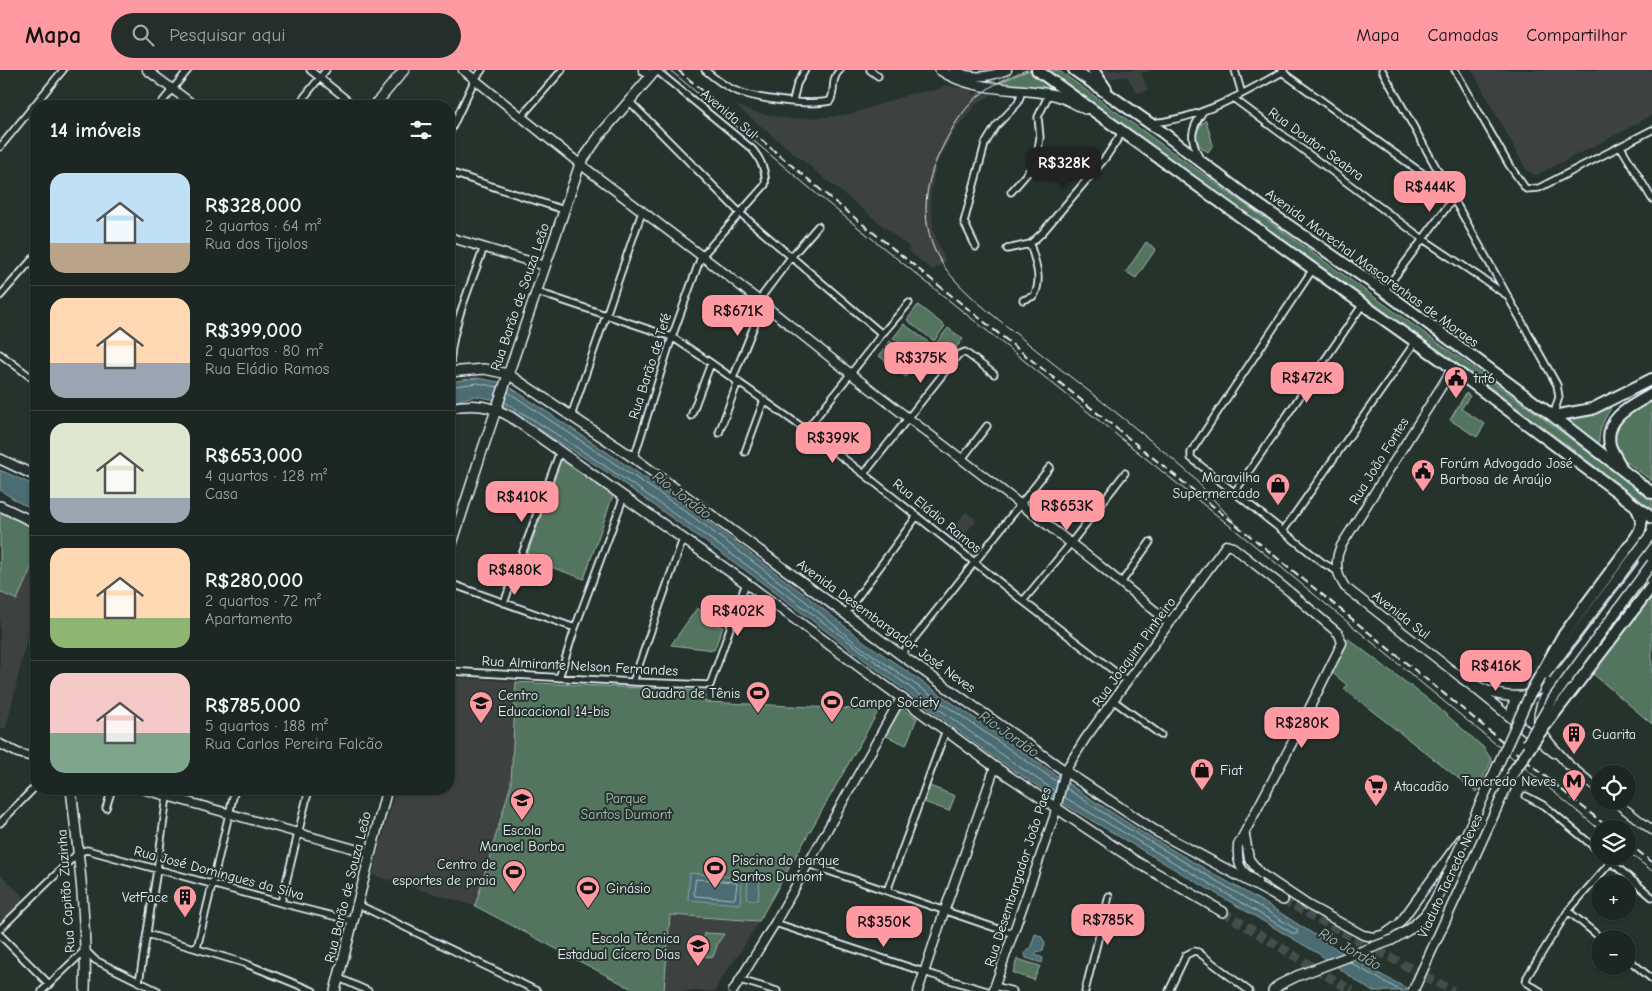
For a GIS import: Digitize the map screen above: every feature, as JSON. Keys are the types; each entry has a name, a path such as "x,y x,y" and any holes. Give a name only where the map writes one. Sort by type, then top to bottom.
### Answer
{"highway":[{"path":"1038,70 1416,341 1652,518"},
{"name":"Avenida Marechal Mascarenhas de Moraes","path":"1074,70 1201,161 1246,196 1384,291 1553,416 1652,493"},
{"path":"1093,70 1111,96"},
{"path":"1553,416 1592,409 1652,379"},
{"path":"1622,470 1610,447 1610,435 1614,421 1623,411 1652,394"},
{"path":"1527,695 1562,637 1642,528 1642,519 1636,506"},
{"path":"1513,773 1538,735 1590,665 1652,586"}],"main road":[{"path":"379,100 404,70"},
{"path":"940,70 961,81 989,87 1049,94 1063,98 1111,123"},
{"name":"Rua Barão de Souza Leão","path":"455,535 580,164 600,135 651,72"},
{"path":"455,372 484,369 507,377"},
{"name":"Avenida Desembargador José Neves","path":"507,377 571,416 634,458 1064,774 1154,830 1279,898"},
{"path":"455,407 472,405 497,407 746,583 995,767 1137,862 1223,912"},
{"path":"0,459 30,473"},
{"path":"0,506 30,520"},
{"path":"1527,695 1652,533"},
{"path":"1568,764 1539,728 1540,707 1554,678 1652,543"},
{"path":"1515,721 1512,711 1513,705 1518,699 1541,688 1554,678 1652,553"},
{"name":"Viaduto Tacredo Neves","path":"1413,991 1521,755 1554,697 1652,563"},
{"path":"1463,679 1479,688 1501,696 1527,695"},
{"name":"Viaduto Tacredo Neves","path":"1272,991 1279,985 1297,976 1392,940 1410,929 1425,915 1436,899 1474,820 1527,695"},
{"name":"Rua Capitão Zuzinha","path":"72,795 79,852 85,950 85,991"},
{"name":"Rua Barão de Souza Leão","path":"336,991 385,795"}],"street":[{"path":"38,100 63,70"},
{"path":"147,70 187,100"},
{"path":"164,100 188,70"},
{"path":"310,70 348,100"},
{"path":"302,100 326,70"},
{"path":"463,70 580,164 1071,543 1170,623"},
{"path":"455,121 475,79 482,70"},
{"path":"521,117 562,70"},
{"path":"705,70 721,83 734,90 747,94 806,103 830,101 834,78 840,70"},
{"path":"793,101 797,84 805,70"},
{"path":"870,70 878,76"},
{"path":"954,70 971,76 984,77 1008,70"},
{"path":"1235,70 1242,94"},
{"path":"1382,70 1559,389 1558,402 1553,416"},
{"path":"1455,70 1509,165 1526,189 1539,188 1652,130"},
{"path":"1149,123 1169,122 1202,113 1284,71 1412,166 1448,190"},
{"name":"Avenida Sul","path":"651,72 758,155 766,181 763,188"},
{"path":"976,247 964,222 983,152 992,131 1018,103 1022,91"},
{"path":"1011,192 1036,163 1040,137 1038,117 1049,94"},
{"name":"Rua Doutor Seabra","path":"1233,98 1424,238 1507,295"},
{"path":"628,100 741,214 882,334"},
{"path":"0,147 30,110"},
{"path":"1201,161 1192,138 1195,123 1202,113"},
{"path":"1007,249 1030,244 1042,233 1088,179 1123,132"},
{"path":"1621,147 1652,199"},
{"path":"455,174 564,210"},
{"name":"Rua Barão de Tefé","path":"634,458 672,338 701,257 763,188"},
{"path":"1384,291 1453,199"},
{"path":"571,416 642,212"},
{"path":"719,433 761,302 792,256 818,226"},
{"path":"455,239 545,266"},
{"path":"1023,300 1034,296 1038,281 1030,244"},
{"path":"455,329 484,247"},
{"path":"0,296 30,262"},
{"name":"Avenida Sul","path":"1313,269 1191,452 1191,458 1323,563 1337,571 1345,587 1463,679 1591,783"},
{"name":"Rua Eládio Ramos","path":"537,292 672,338 711,363 806,430 864,474 973,562 1127,681"},
{"path":"806,430 909,303"},
{"path":"1234,493 1363,304"},
{"path":"1283,532 1416,341"},
{"path":"864,474 961,353 965,352 994,374"},
{"path":"0,354 30,376"},
{"path":"691,416 711,363"},
{"name":"Rua João Fontes","path":"1337,571 1337,559 1341,546 1452,368"},
{"path":"744,452 764,400"},
{"path":"962,459 987,426"},
{"path":"504,603 560,451"},
{"path":"901,655 1050,466"},
{"path":"1023,601 1126,473"},
{"path":"558,678 624,496"},
{"path":"845,614 917,516"},
{"path":"633,682 683,539"},
{"path":"1121,583 1150,542"},
{"name":"Rua Joaquim Pinheiro","path":"1064,774 1074,755 1224,548 1226,546 1233,546 1339,634 1342,643 1245,833"},
{"name":"Rua Almirante Nelson Fernandes","path":"455,671 710,685 746,583"},
{"path":"455,585 575,628"},
{"path":"733,991 775,923 901,698"},
{"path":"1114,701 1161,735"},
{"path":"887,891 946,730"},
{"path":"0,744 30,756"},
{"path":"918,991 995,767"},
{"name":"Rua Desembargador João Paes","path":"994,988 1057,807 1064,774"},
{"path":"0,824 30,792"},
{"path":"106,808 110,795"},
{"path":"139,982 168,795"},
{"path":"177,795 228,812 370,853"},
{"path":"197,948 233,795"},
{"path":"281,903 308,795"},
{"path":"1526,796 1542,804 1591,845"},
{"path":"1626,810 1652,830"},
{"path":"1245,833 1249,859 1260,873 1308,905 1363,936 1374,937 1385,934 1399,924 1474,820"},
{"path":"1245,833 1238,845 1240,867 1279,898"},
{"name":"Rua José Domingues da Silva","path":"79,852 87,850 353,921"},
{"path":"0,929 79,852"},
{"path":"808,864 1013,934"},
{"path":"1540,991 1526,980 1568,911 1608,865"},
{"path":"1612,865 1652,897"},
{"path":"1085,991 1109,896"},
{"path":"357,904 537,991"},
{"path":"1568,911 1591,930"},
{"path":"775,923 987,991"},
{"path":"147,934 244,963 313,991"},
{"path":"0,935 49,984"},
{"path":"42,991 85,950 95,960 158,991"},
{"path":"1169,991 1186,955 1194,951 1198,952 1249,991"},
{"path":"1636,966 1652,979"},
{"path":"339,978 368,991"},
{"path":"740,980 777,991"},
{"path":"994,988 1013,991"}],"shaded area":[{"path":"1100,70 1154,70 1141,73 1148,90 1137,93 1127,76 1110,79"},
{"path":"1472,70 1652,70 1652,115 1536,175 1527,171"},
{"path":"946,85 971,90 974,95 977,92 992,94 975,105 952,134 936,166 930,196 934,234 946,262 932,270 909,251 909,247 735,105 754,112 791,119 828,117 851,114 910,94 936,90"},
{"path":"0,505 30,526 30,626 6,728 0,729"},
{"path":"966,512 976,520 958,543 948,535"},
{"path":"455,677 516,682 511,784 551,794 493,847 475,906 372,875 394,795 455,795"},
{"path":"0,874 26,899 0,924"},
{"name":"Escola Técnica Estadual Cícero Dias","path":"670,915 759,921 715,991 664,991"}],"green space":[{"path":"1030,70 1049,83 1058,92 996,84"},
{"path":"1045,70 1058,70 1536,413 1652,500 1652,509 1476,377"},
{"path":"1206,120 1213,145 1208,152 1197,141 1197,132"},
{"path":"1146,242 1156,249 1136,278 1126,272"},
{"path":"918,305 945,326 934,341 907,320"},
{"path":"904,324 931,344 920,359 893,338"},
{"path":"948,328 963,339 942,366 927,355"},
{"path":"890,341 917,362 906,377 879,356"},
{"path":"1466,393 1470,396 1461,409 1485,424 1477,437 1450,420"},
{"path":"1652,399 1652,481 1622,457 1618,451 1615,439 1617,427 1624,416 1634,408"},
{"path":"1606,407 1611,408 1601,427 1599,449 1558,418"},
{"path":"561,459 613,495 584,579 526,558"},
{"path":"0,505 30,526 30,571 17,600 0,592"},
{"path":"1652,597 1652,724 1592,673"},
{"path":"697,608 702,611 702,620 723,627 714,650 671,645"},
{"path":"1347,638 1433,703 1483,747 1492,760 1476,792 1344,689 1347,685 1330,671"},
{"name":"Parque Santos Dumont","path":"516,682 705,691 705,702 879,710 759,921 670,915 664,991 636,991 475,906 511,784"},
{"path":"899,707 917,718 906,745 884,735"},
{"path":"930,786 955,796 949,811 924,802"},
{"path":"704,933 724,934 718,943 713,957 702,956"},
{"path":"1017,959 1040,966 1034,980 1013,973"}],"water":[{"name":"Rio Jordão","path":"477,378 504,383 687,506 862,640 1079,791 1143,833 1268,905 1357,962 1412,991 1371,991 1319,954 1067,806 988,753 749,573 610,474 491,399 475,396 455,401 455,381"},
{"path":"0,470 30,483 30,507 20,503 0,490"},
{"name":"Piscina do parque Santos Dumont","path":"690,873 742,878 740,904 688,900"},
{"path":"748,876 760,877 758,900 747,899"},
{"path":"1035,934 1041,936 1045,943 1043,950 1035,955 1043,958 1042,963 1026,958 1025,954 1031,946"}],"tunnel":[{"path":"1283,900 1453,991"},
{"path":"1223,912 1352,991"}],"tram line":[{"path":"670,70 819,196 1265,554 1591,823"},
{"path":"1027,70 998,83 976,98 959,119 943,146 933,168 926,202 927,225 934,249 955,280 986,310 1190,474 1236,524"},
{"path":"1636,858 1652,871"}],"railway":[{"path":"678,70 834,201 1599,820"},
{"path":"1636,849 1652,862"}],"place":[{"name":"trt6","path":"1456,399"},
{"name":"Forúm Advogado José Barbosa de Araújo","path":"1423,492"},
{"name":"Maravilha Supermercado","path":"1278,506"},
{"name":"Quadra de Tênis","path":"758,714"},
{"name":"Campo Society","path":"832,723"},
{"name":"Centro Educacional 14-bis","path":"481,724"},
{"name":"Guarita","path":"1574,755"},
{"name":"Fiat","path":"1202,791"},
{"name":"Tancredo Neves","path":"1574,802"},
{"name":"Atacadão","path":"1376,807"},
{"name":"Escola Manoel Borba","path":"522,821"},
{"name":"Piscina do parque Santos Dumont","path":"715,889"},
{"name":"Centro de esportes de praia","path":"514,893"},
{"name":"Ginásio","path":"588,909"},
{"name":"VetFace","path":"185,918"},
{"name":"Escola Técnica Estadual Cícero Dias","path":"698,967"}]}
